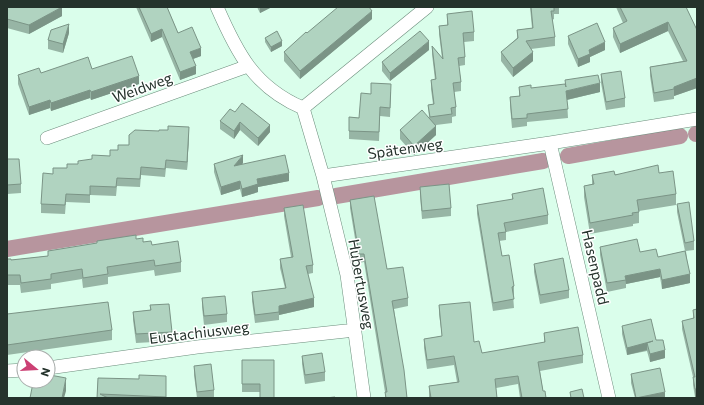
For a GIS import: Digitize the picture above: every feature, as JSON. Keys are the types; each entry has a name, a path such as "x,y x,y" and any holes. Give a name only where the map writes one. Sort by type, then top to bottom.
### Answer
{"street":[{"path":"217,7 233,44 248,66 287,101 303,108 323,176"},
{"path":"303,108 427,7"},
{"name":"Weidweg","path":"47,138 248,66"},
{"name":"Spätenweg","path":"323,176 550,143 697,119"},
{"name":"Hasenpadd","path":"550,143 609,398"},
{"name":"Hubertusweg","path":"323,176 347,275 364,398"},
{"name":"Eustachiusweg","path":"56,367 197,348 355,330"}],"building":[{"path":"7,7 62,7 29,25 7,19"},
{"path":"139,7 167,7 178,33 192,27 201,48 190,52 196,66 180,72 162,29 151,34"},
{"path":"338,7 369,7 372,11 300,71 284,52 306,32 307,33"},
{"path":"531,7 554,7 554,11 551,11 555,37 526,41 533,52 513,68 501,52 518,38 517,30 533,28"},
{"path":"620,7 686,7 697,30 697,78 674,87 674,89 654,93 650,67 687,61 668,22 620,44 613,28 627,21"},
{"path":"472,11 474,32 463,33 465,57 458,58 461,82 453,83 456,107 451,108 452,114 430,117 428,105 434,104 431,80 436,79 432,46 443,59 439,26 448,25 447,14"},
{"path":"597,23 605,42 589,50 590,54 578,59 568,36"},
{"path":"69,24 63,44 48,40 51,30"},
{"path":"277,31 282,41 271,47 265,38"},
{"path":"420,31 429,41 390,73 382,62"},
{"path":"132,56 139,76 91,92 90,90 51,103 50,100 29,107 18,75 39,68 41,73 88,57 92,69"},
{"path":"621,71 625,98 606,102 601,74"},
{"path":"598,75 600,83 566,91 568,109 527,114 527,118 512,119 510,97 520,96 519,87 531,85 531,88 565,84 566,87 565,80"},
{"path":"371,83 391,84 390,108 380,107 379,132 349,131 349,117 359,118 361,93 371,94"},
{"path":"242,103 270,125 258,138 240,122 234,131 220,121 230,109 235,112"},
{"path":"422,110 436,126 414,146 400,130"},
{"path":"168,126 189,127 187,162 166,160 165,169 141,167 140,179 117,178 116,187 90,186 90,195 66,194 65,205 41,204 43,173 53,174 53,168 67,168 67,164 78,164 78,161 92,159 92,155 110,156 110,150 118,150 118,145 129,145 129,135 135,130 168,130"},
{"path":"243,155 234,166 285,155 289,173 257,179 258,184 242,189 240,181 221,187 214,164"},
{"path":"7,159 19,159 21,184 7,185"},
{"path":"658,165 659,173 673,171 676,194 637,200 639,212 632,213 633,215 590,223 584,186 594,184 592,175 614,171 615,175"},
{"path":"449,184 451,208 422,211 420,187"},
{"path":"543,188 548,215 504,223 506,232 498,233 502,256 509,255 514,286 512,287 514,299 493,303 477,205 513,199 512,194"},
{"path":"374,196 387,269 403,267 408,298 392,301 404,370 407,398 386,398 385,392 387,392 364,254 359,254 350,200"},
{"path":"689,202 694,241 685,243 677,204"},
{"path":"303,205 313,265 306,266 314,298 279,306 279,312 255,315 252,292 286,288 280,259 293,257 284,208"},
{"path":"136,235 136,239 143,238 143,242 151,241 152,245 178,241 181,262 155,266 154,260 107,267 108,274 83,278 82,269 51,274 51,279 21,283 20,275 7,275 7,259 11,260 48,256 48,251"},
{"path":"637,239 640,252 656,249 658,257 685,251 690,274 662,280 660,269 625,276 626,280 607,283 600,247"},
{"path":"563,258 569,290 540,295 534,264"},
{"path":"225,296 227,314 204,316 202,298"},
{"path":"108,302 112,330 7,345 7,314"},
{"path":"470,302 474,342 479,341 482,353 545,342 544,333 578,327 583,355 538,362 543,391 545,391 546,398 522,398 518,376 495,379 497,398 431,398 429,386 459,382 454,356 427,360 424,339 442,336 439,305"},
{"path":"169,304 172,332 136,334 133,312 151,310 150,305"},
{"path":"697,309 697,389 695,389 693,377 695,377 682,321 694,318 693,310"},
{"path":"651,319 656,340 663,340 665,350 650,354 647,343 653,341 627,348 622,326"},
{"path":"322,353 325,372 305,375 302,356"},
{"path":"242,360 274,360 274,398 260,398 260,384 242,384"},
{"path":"211,364 214,390 197,392 194,366"},
{"path":"660,368 665,392 636,398 631,374"},
{"path":"139,375 166,376 166,397 100,394 108,398 97,398 98,378 139,379"},
{"path":"56,376 66,378 62,398 30,398 32,389 56,389"},
{"path":"582,389 584,398 571,398 570,392"}],"waterway":[{"path":"568,156 680,136"},
{"path":"336,196 543,161"},
{"path":"7,249 318,198"}]}
